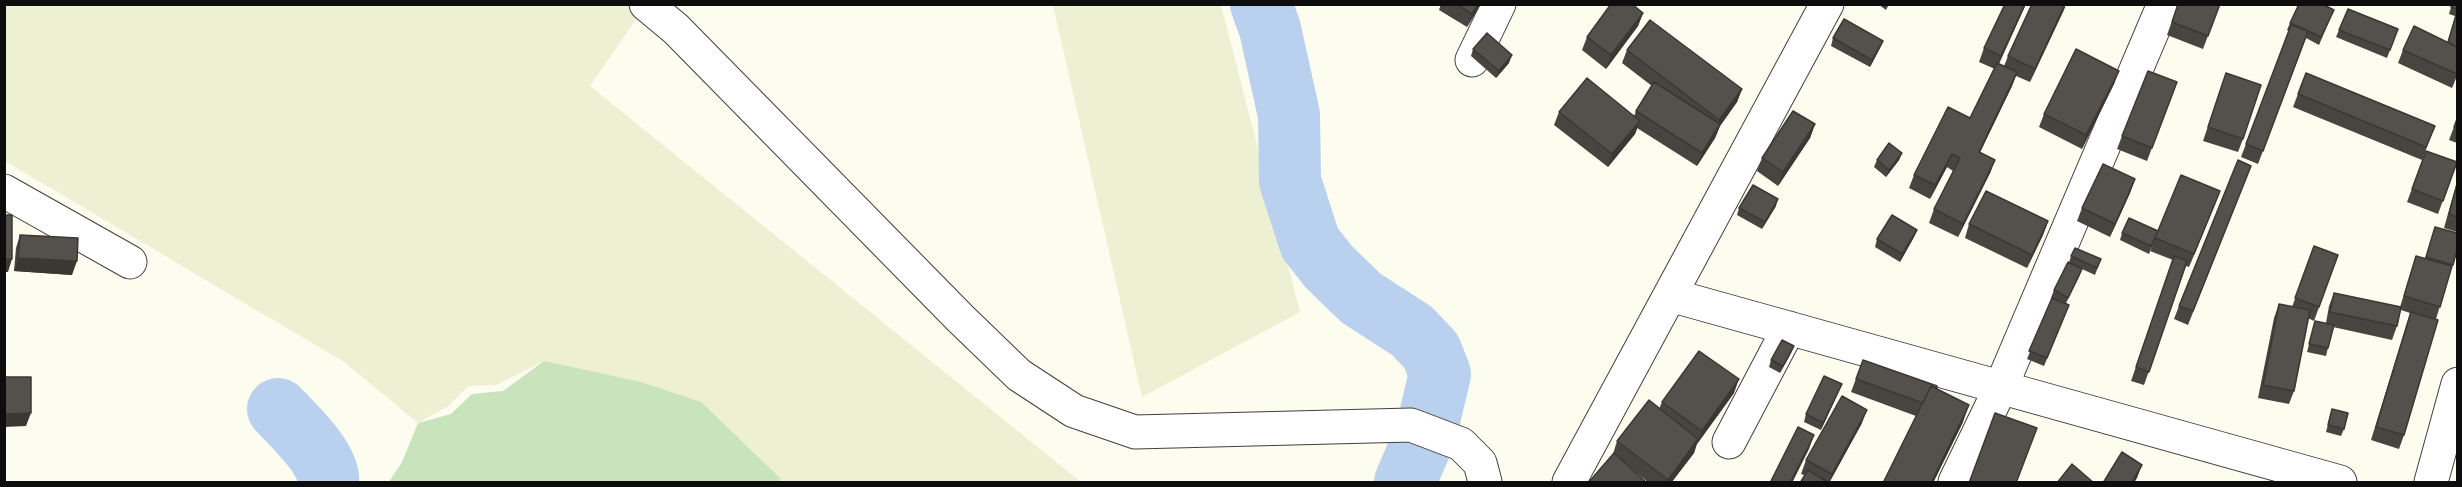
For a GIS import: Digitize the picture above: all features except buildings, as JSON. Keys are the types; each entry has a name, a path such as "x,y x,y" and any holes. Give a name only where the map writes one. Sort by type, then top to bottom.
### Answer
{"street":[{"path":"646,4 676,29 951,310 1019,375 1074,411 1135,432 1411,425 1461,444 1480,462 1485,483"},
{"path":"1472,60 1499,4"},
{"path":"1569,483 1827,4"},
{"path":"1955,483 2001,387 2164,4"},
{"path":"4,191 130,262"},
{"path":"1670,295 2340,483"},
{"path":"1729,442 1789,328"},
{"path":"2432,483 2457,384"}],"green space":[{"path":"5,5 646,5 590,86 1081,482 780,482 780,478 544,361 496,385 468,386 447,407 418,423 344,362 5,161"},
{"path":"1053,5 1221,5 1300,312 1142,397"},
{"path":"544,361 641,382 701,402 780,478 780,482 389,482 402,462 418,423 451,414 472,394 503,391"}],"waterway":[{"path":"1261,4 1270,29 1289,115 1290,181 1310,243 1329,267 1361,298 1412,331 1431,351 1440,374 1426,433 1405,482"},
{"path":"278,409 317,453 324,464 328,482"}]}
